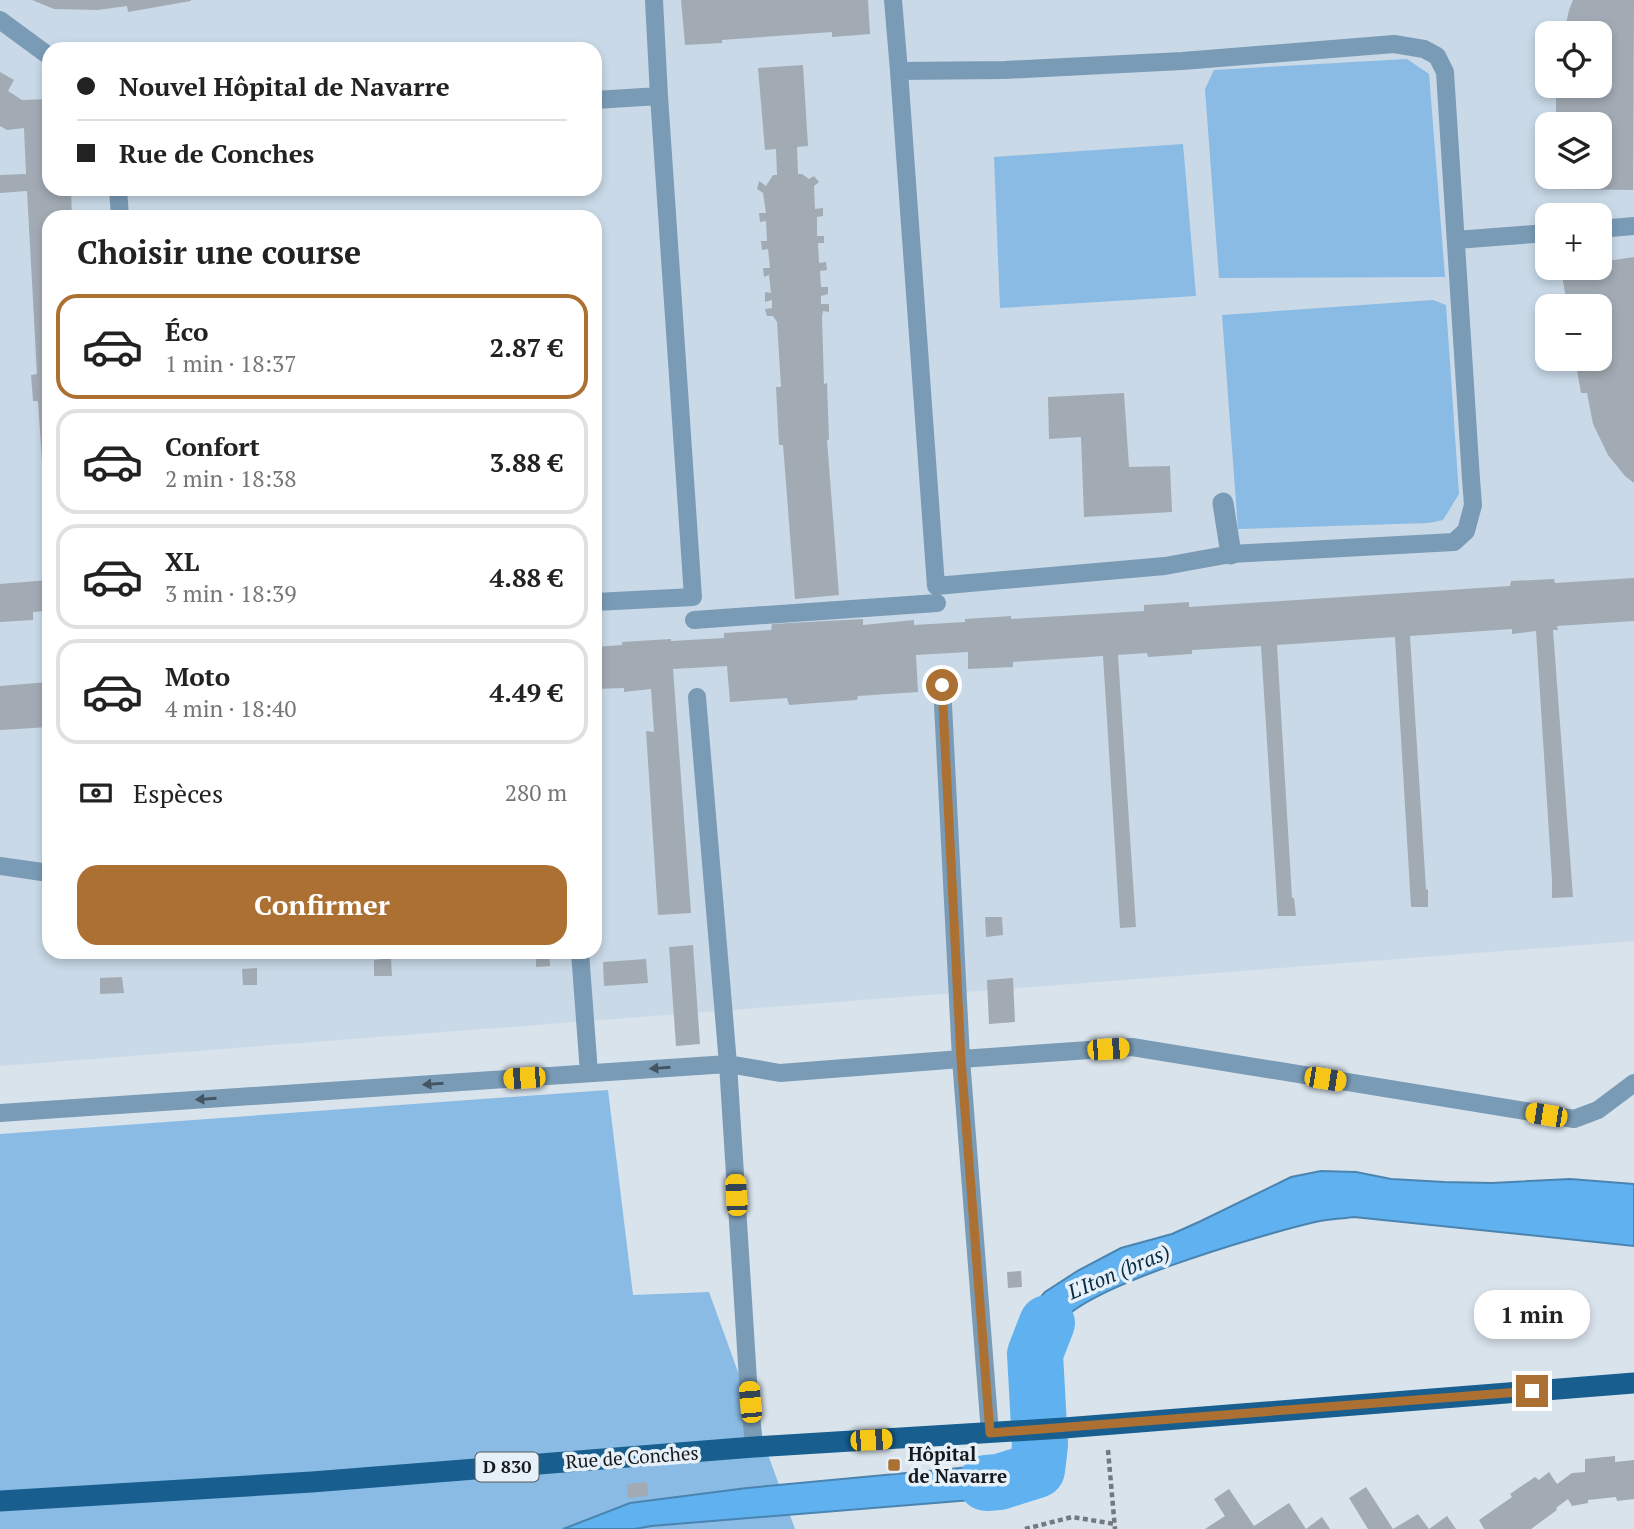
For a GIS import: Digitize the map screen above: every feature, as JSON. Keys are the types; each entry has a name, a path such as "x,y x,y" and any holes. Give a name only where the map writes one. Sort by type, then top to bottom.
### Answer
{"main road":[{"name":"D 830","path":"1105,1425 1634,1383"},
{"name":"Rue de Conches","path":"0,1501 312,1482 754,1447 1105,1425"}],"street":[{"path":"1223,503 1231,554"}],"lane":[{"path":"602,602 693,597 654,0"},
{"path":"893,0 936,586 1165,566 1231,554 1454,542 1466,531 1473,505 1445,72 1437,56 1424,49 1394,44 1005,70 899,71"},
{"path":"0,20 42,51"},
{"path":"602,100 659,96"},
{"path":"1612,228 1634,226"},
{"path":"1456,240 1535,234"},
{"path":"694,620 937,603"},
{"path":"942,685 961,1059 990,1433"},
{"path":"697,697 728,1064 754,1447"},
{"path":"0,866 42,872"},
{"path":"581,959 589,1073"},
{"path":"0,1113 728,1064 780,1073 1132,1047 1574,1119 1598,1111 1634,1083"}],"path":[{"path":"1024,1529 1072,1517 1115,1526 1105,1425"}],"shaded area":[{"path":"0,0 1634,0 1634,941 0,1066"},
{"path":"1407,59 1429,74 1445,277 1219,278 1205,89 1214,70"},
{"path":"1183,144 1196,296 1000,308 994,157"},
{"path":"1433,300 1446,305 1459,494 1443,520 1429,523 1238,529 1222,315"},
{"path":"608,1090 633,1295 709,1292 795,1529 0,1529 0,1134"}],"water":[{"path":"1321,1171 1356,1172 1391,1179 1444,1182 1492,1183 1570,1179 1634,1184 1634,1246 1354,1217 1311,1223 1254,1238 1133,1280 1071,1312 1057,1328 1054,1336 1054,1397 1024,1399 1020,1368 1039,1299 1045,1292 1121,1248 1172,1234 1291,1177"},
{"path":"1053,1443 1058,1467 1033,1495 635,1529 563,1529 630,1503 747,1488 1023,1462 1024,1446"}],"building":[{"path":"32,0 191,1 128,12 127,6 98,10 54,9"},
{"path":"681,0 868,0 870,34 832,37 832,32 685,45"},
{"path":"1573,0 1634,0 1633,190 1555,189 1612,189 1612,112 1556,112 1556,98 1612,98 1612,21 1567,21"},
{"path":"803,65 808,146 797,147 798,174 809,179 814,176 819,182 814,186 815,209 823,208 823,216 817,217 817,236 824,236 824,243 818,243 819,263 826,262 827,270 820,271 821,287 828,287 828,294 821,296 821,304 829,304 829,312 823,311 822,317 824,384 827,383 827,440 839,595 795,599 783,445 779,445 776,387 781,387 777,322 773,316 767,316 765,309 772,308 772,300 765,302 765,292 771,293 769,275 764,277 763,268 770,268 768,249 762,250 761,241 767,241 766,221 760,222 759,213 766,213 763,193 757,189 759,181 766,186 773,175 777,175 776,149 765,150 758,68"},
{"path":"0,72 14,80 8,91 22,100 42,99 42,196 71,196 72,210 42,210 42,461 38,401 33,401 31,375 37,374 27,191 0,193 0,175 26,174 24,128 7,130 0,126"},
{"path":"1634,257 1634,483 1608,455 1593,424 1587,393 1581,393 1577,371 1612,371 1612,294 1565,294 1563,280 1612,280 1612,260"},
{"path":"1124,393 1129,467 1170,466 1172,512 1084,517 1081,437 1049,439 1048,397"},
{"path":"1634,578 1634,621 1557,626 1558,630 1553,630 1573,897 1552,898 1536,631 1512,634 1512,629 1410,636 1428,907 1411,907 1395,637 1277,645 1292,898 1296,916 1278,916 1261,646 1192,650 1192,654 1148,657 1147,653 1118,655 1136,927 1120,928 1103,656 1013,662 1013,667 968,669 968,652 916,655 918,692 789,705 787,698 730,702 727,666 673,669 691,913 658,915 646,731 654,732 651,689 624,692 624,688 602,689 602,646 622,645 622,642 724,638 724,633 771,630 772,624 863,619 863,625 914,620 914,625 1011,616 1011,619 1144,611 1144,605 1189,602 1189,607 1510,586 1511,581 1554,579 1555,583"},
{"path":"42,581 42,611 33,612 33,620 0,622 0,584"},
{"path":"42,683 42,727 0,730 0,686"},
{"path":"985,917 1002,917 1003,935 986,937"},
{"path":"693,945 700,1044 676,1046 669,947"},
{"path":"391,959 392,976 374,976 374,960"},
{"path":"536,959 550,959 550,966 536,967"},
{"path":"646,959 648,983 604,986 603,962"},
{"path":"257,968 257,985 243,985 242,969"},
{"path":"122,977 124,993 100,994 100,978"},
{"path":"1013,978 1015,1022 989,1024 987,980"},
{"path":"1021,1271 1022,1287 1008,1288 1007,1272"},
{"path":"1615,1456 1615,1462 1634,1460 1634,1499 1617,1501 1616,1497 1588,1500 1588,1503 1572,1506 1568,1499 1531,1529 1484,1529 1479,1520 1535,1477 1539,1480 1549,1472 1557,1484 1572,1473 1585,1472 1585,1459"},
{"path":"647,1482 648,1496 628,1498 627,1484"},
{"path":"1366,1487 1393,1529 1368,1529 1349,1498"},
{"path":"1229,1489 1254,1526 1289,1503 1306,1529 1205,1529 1225,1516 1214,1499"},
{"path":"1418,1514 1429,1529 1393,1529"},
{"path":"1447,1516 1456,1529 1429,1529"},
{"path":"1322,1517 1330,1529 1306,1529"}],"waterway":[{"name":"L'Iton (bras)","path":"986,1483 999,1482 1037,1470 1040,1445 1035,1354 1047,1323"}],"place":[{"name":"Hôpital de Navarre","path":"894,1465"}],"route":[{"path":"942,685 961,1059 990,1433 1532,1391"}]}
